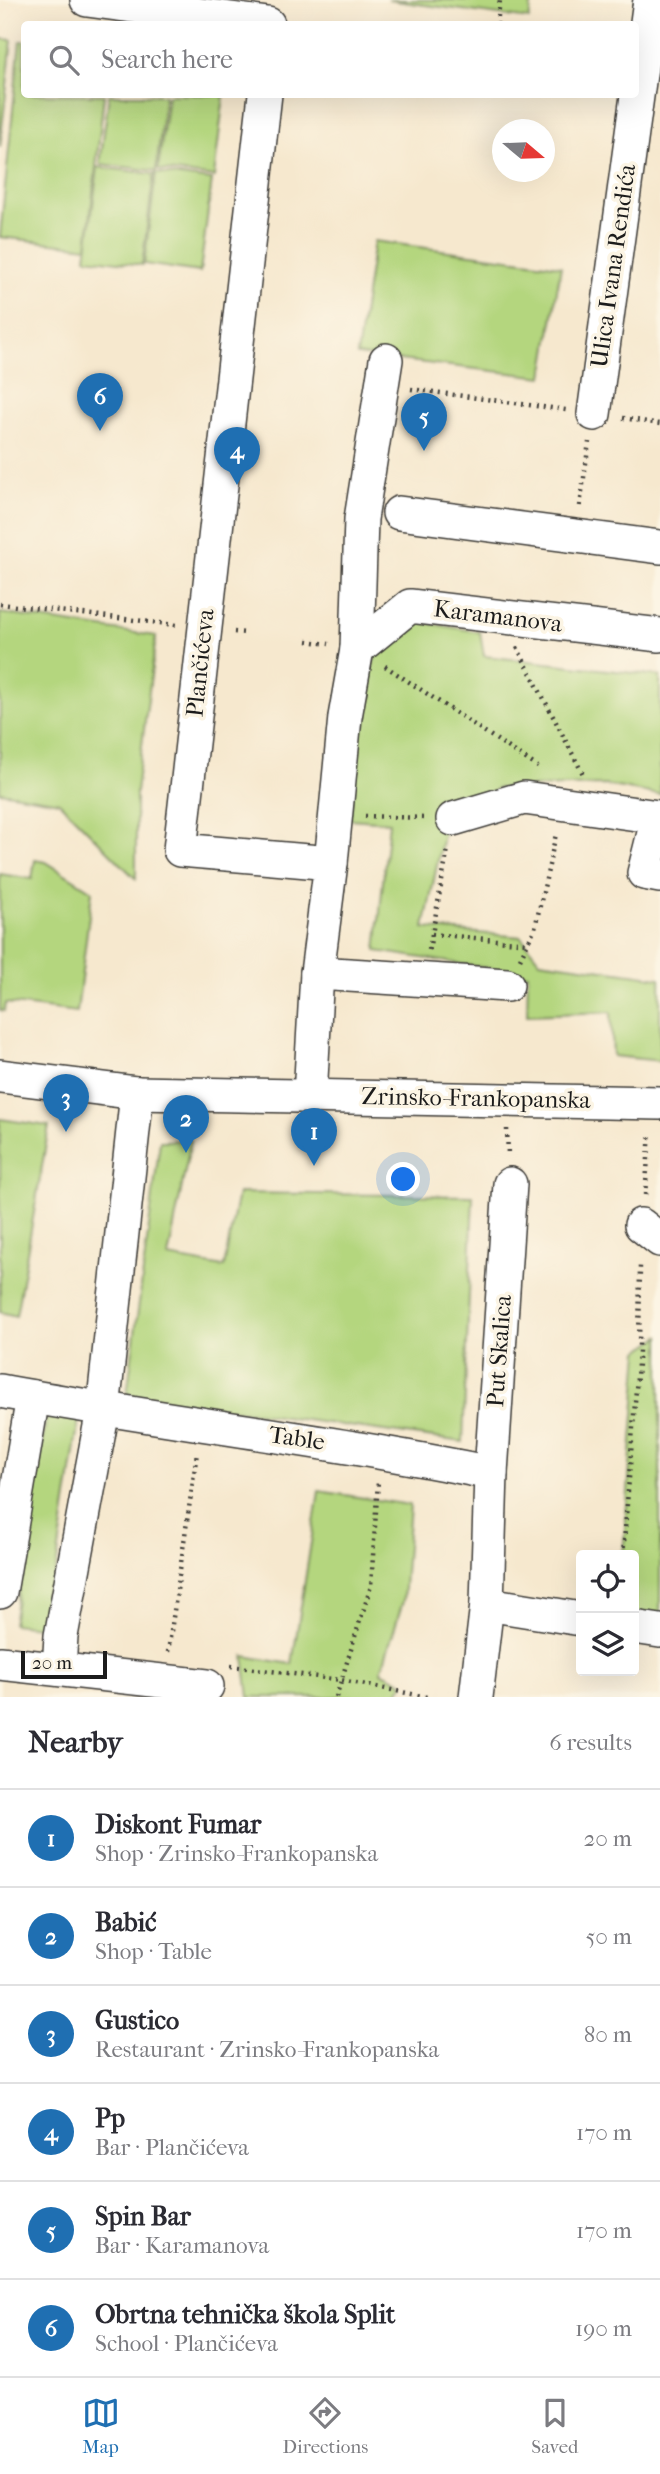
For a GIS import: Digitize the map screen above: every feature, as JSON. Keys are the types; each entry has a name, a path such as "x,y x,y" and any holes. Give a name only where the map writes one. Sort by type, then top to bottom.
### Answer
{"street":[{"path":"87,0 245,21"},
{"name":"Ulica Ivana Rendića","path":"639,65 650,0"},
{"name":"Plančićeva","path":"265,98 180,850 331,863"},
{"name":"Ulica Ivana Rendića","path":"594,414 634,98"},
{"path":"310,1096 317,972 345,717 357,649 361,519 384,372"},
{"path":"399,513 660,547"},
{"name":"Karamanova","path":"357,649 410,606 660,635"},
{"path":"453,819 524,798 658,817 644,873 660,876"},
{"path":"317,972 507,985"},
{"name":"Zrinsko-Frankopanska","path":"0,1076 137,1093 656,1102"},
{"path":"59,1670 61,1636 103,1410 137,1093"},
{"name":"Put Skalica","path":"476,1697 487,1604 491,1473 510,1184"},
{"name":"Table","path":"0,1391 103,1410 328,1443 491,1473"},
{"path":"0,1592 33,1397"},
{"path":"487,1604 576,1618"},
{"path":"639,1628 660,1631"},
{"path":"0,1664 207,1686"}],"path":[{"path":"497,21 500,0"},
{"path":"384,372 594,414 575,536"},
{"path":"0,604 146,622"},
{"path":"501,616 600,808"},
{"path":"357,649 542,770"},
{"path":"507,985 535,928 552,862 560,803"},
{"path":"336,815 453,819 423,979"},
{"path":"432,934 528,943"},
{"path":"506,1099 510,1184"},
{"path":"646,1185 656,1102"},
{"path":"622,1550 650,1233"},
{"path":"164,1681 201,1424"},
{"path":"336,1697 371,1586 378,1506"},
{"path":"207,1686 226,1666 341,1680 427,1697"}],"green space":[{"path":"388,0 532,0 529,19"},
{"path":"0,39 12,40 0,147"},
{"path":"21,41 21,98 104,98 87,247 0,237"},
{"path":"109,98 165,98 156,171 100,164"},
{"path":"168,98 224,98 214,177 158,170"},
{"path":"98,167 154,174 142,265 86,258"},
{"path":"156,173 212,180 200,272 144,264"},
{"path":"374,241 561,266 543,377 357,355"},
{"path":"0,613 156,636 136,792 136,879 59,802 0,792"},
{"path":"415,621 480,632 484,656 660,676 660,795 606,785 498,788 446,821 424,928 521,937 540,961 660,978 660,1061 613,1056 611,1012 527,1015 528,974 376,951 389,822 350,819 364,687 380,645"},
{"path":"35,860 46,862 92,891 77,1012 5,1003 4,1011 0,1010 0,874 32,879"},
{"path":"0,1119 49,1126 16,1316 0,1312"},
{"path":"191,1140 168,1257 224,1267 238,1193 473,1196 463,1442 127,1395 160,1141"},
{"path":"660,1336 660,1621 639,1623 639,1550 623,1550 639,1351"},
{"path":"49,1400 81,1406 47,1628 13,1624"},
{"path":"319,1491 410,1505 403,1601 381,1672 404,1683 395,1697 249,1697 244,1656 292,1664"}],"place":[{"name":"Obrtna tehnička škola Split","path":"100,431"},
{"name":"Spin Bar","path":"424,451"},
{"name":"Pp","path":"237,485"},
{"name":"Gustico","path":"66,1132"},
{"name":"Babić","path":"186,1153"},
{"name":"Diskont Fumar","path":"314,1166"}]}
